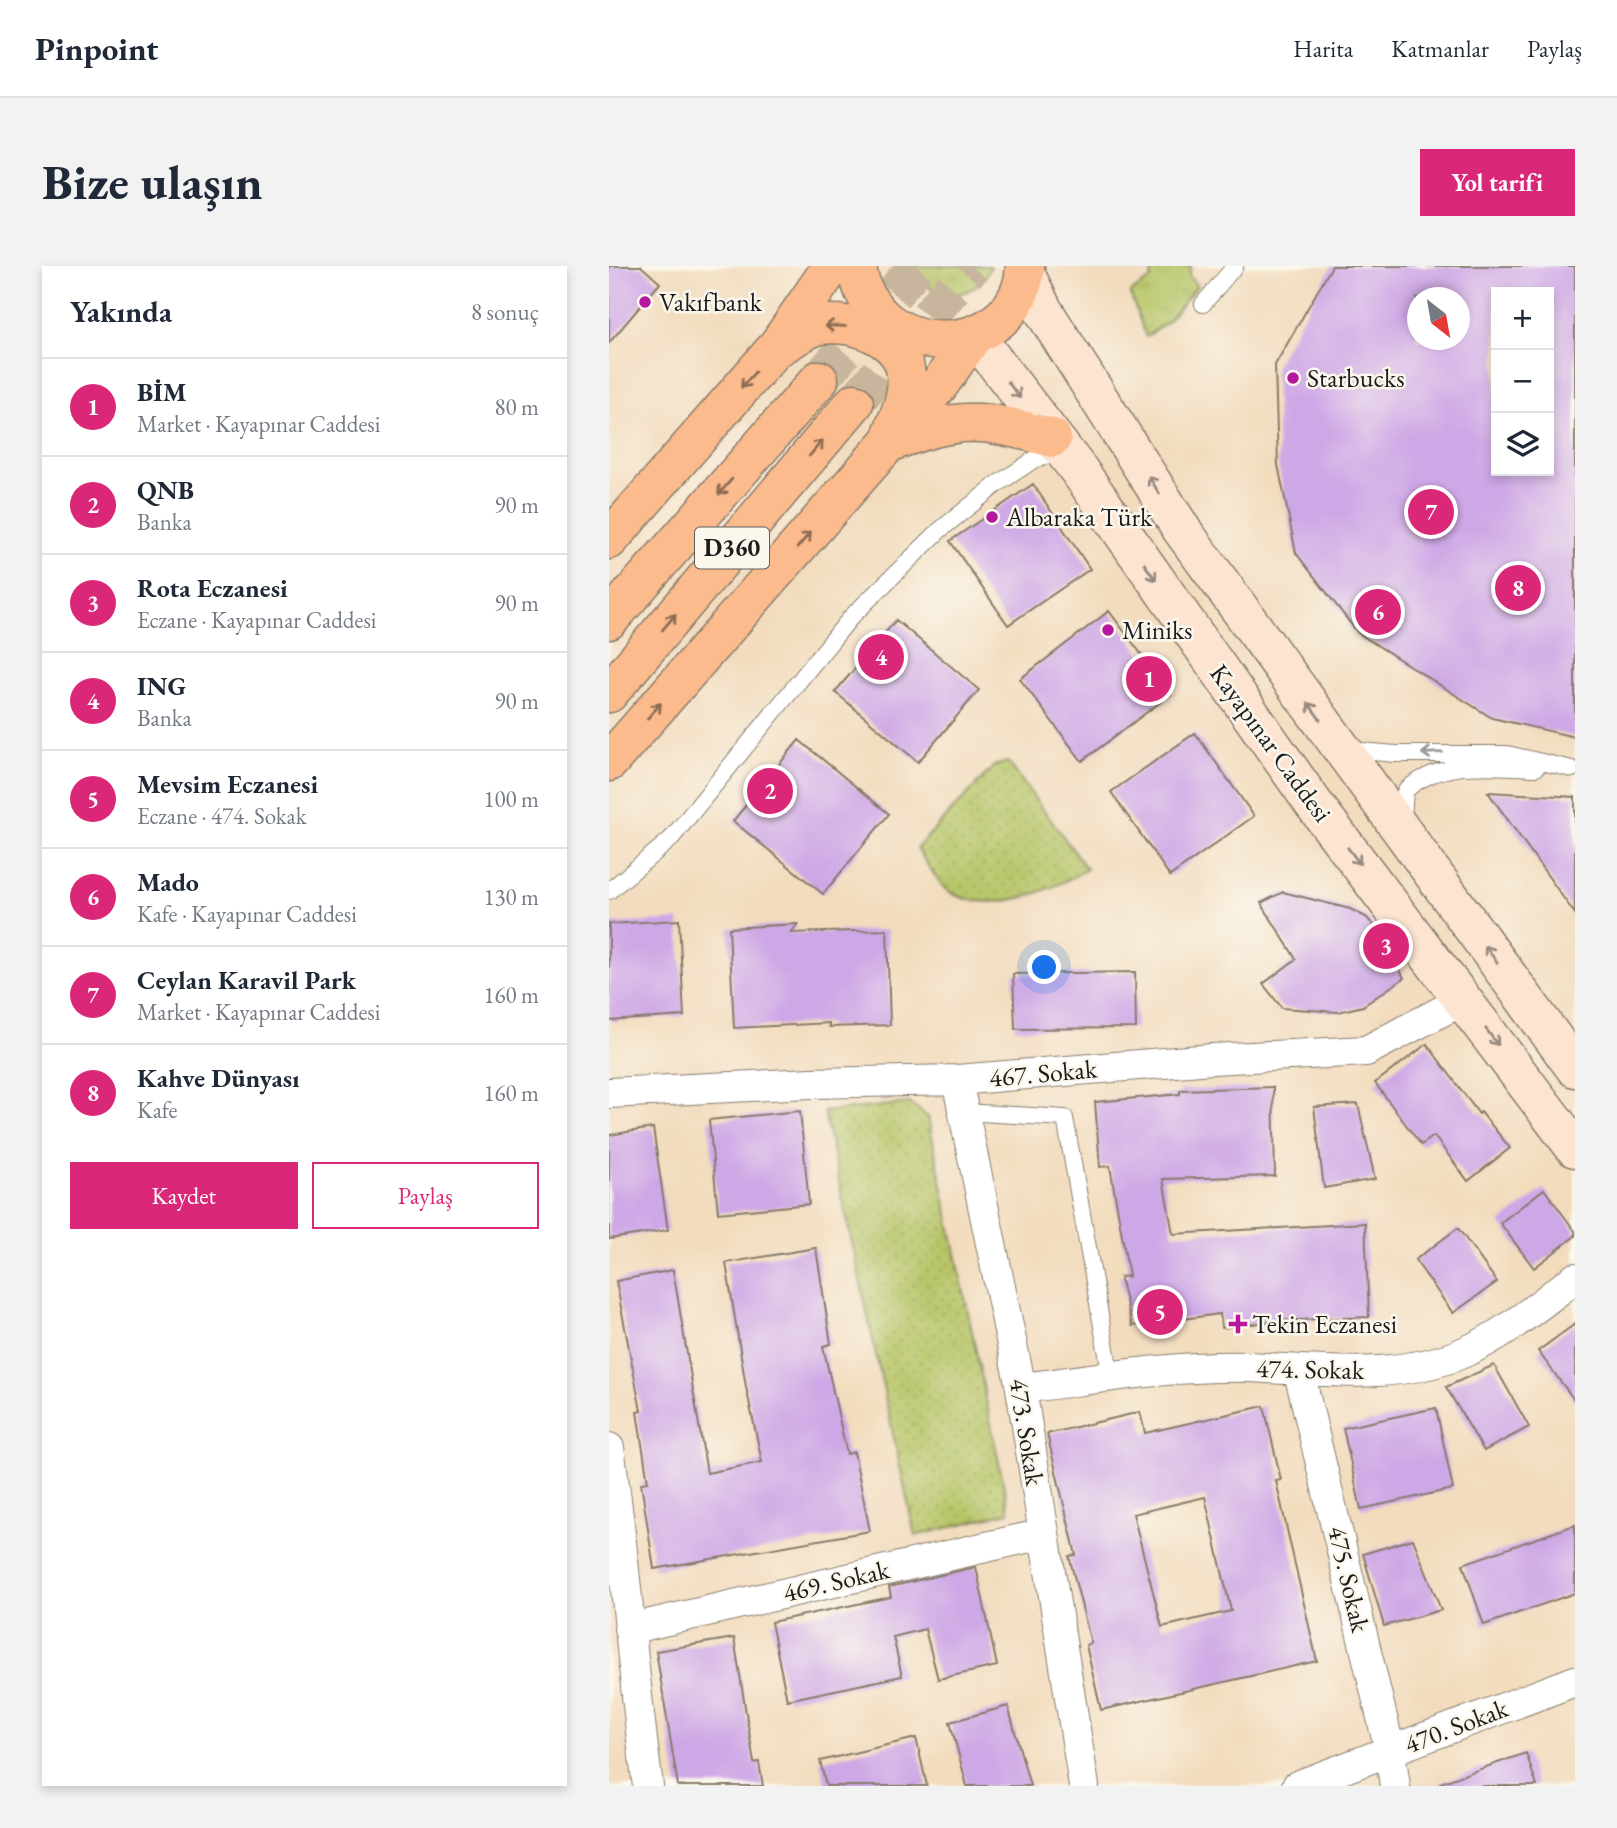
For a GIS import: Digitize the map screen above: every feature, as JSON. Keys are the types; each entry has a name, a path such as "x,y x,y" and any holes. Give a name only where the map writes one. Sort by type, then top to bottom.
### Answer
{"highway":[{"path":"609,540 776,348 832,266"},
{"path":"857,266 859,282 873,308 894,328 921,339 951,341 974,335 999,319 1016,298 1027,268"},
{"path":"776,348 820,325 859,327 894,348 906,372 905,401 889,443"},
{"path":"609,762 939,385 974,335"},
{"name":"D360","path":"609,620 819,380"},
{"name":"D360","path":"609,693 855,403"},
{"path":"889,443 939,424 973,421 1058,445"}],"main road":[{"name":"Kayapınar Caddesi","path":"1027,268 1043,310 1182,530 1575,1068"},
{"name":"Kayapınar Caddesi","path":"974,335 1058,445 1313,803 1575,1147"}],"street":[{"name":"467. Sokak","path":"609,1093 811,1083 957,1080 1212,1059 1366,1051 1463,1000"},
{"name":"473. Sokak","path":"957,1080 1021,1388 1084,1786"},
{"name":"474. Sokak","path":"1021,1388 1173,1370 1249,1367 1299,1372 1373,1370 1433,1363 1461,1354 1497,1335 1575,1278"},
{"name":"475. Sokak","path":"1299,1372 1390,1751 1395,1786"},
{"path":"609,1448 648,1786"},
{"name":"469. Sokak","path":"629,1629 1043,1534"},
{"name":"470. Sokak","path":"1297,1786 1575,1681"}],"lane":[{"path":"1203,304 1235,266"},
{"path":"609,891 670,841 851,617 920,550 996,485 1058,445"},
{"path":"1342,749 1396,754 1507,754 1572,769 1456,766 1416,781 1405,791 1402,809 1405,836"},
{"path":"964,1112 1065,1118 1111,1377"}],"green space":[{"path":"913,266 991,266 974,287 963,293 952,294 940,293 930,287 920,278"},
{"path":"1152,266 1191,266 1189,276 1197,286 1168,321 1146,337 1130,293 1151,279"},
{"path":"1008,762 1087,869 1057,885 1024,897 989,902 955,895 939,881 917,848 994,766"},
{"path":"910,1103 928,1117 1009,1512 915,1536 824,1112"}],"building":[{"path":"609,266 641,266 660,283 609,343"},
{"path":"1332,266 1575,266 1575,737 1492,718 1358,633 1296,553 1278,465 1275,365"},
{"path":"1033,484 1090,569 1008,625 950,541"},
{"path":"1109,611 1171,694 1082,761 1020,679"},
{"path":"896,620 979,690 918,762 835,692"},
{"path":"1195,733 1254,816 1170,876 1111,792"},
{"path":"799,740 889,814 823,894 733,821"},
{"path":"1488,792 1575,797 1575,914"},
{"path":"1283,892 1350,909 1366,917 1397,950 1394,959 1404,978 1363,1006 1338,1012 1282,1008 1263,984 1296,959 1261,903"},
{"path":"679,920 684,1016 609,1021 609,924"},
{"path":"798,924 791,933 887,930 890,1025 829,1027 829,1023 734,1028 729,928"},
{"path":"1135,972 1136,1028 1015,1029 1013,974"},
{"path":"1427,1044 1479,1114 1481,1112 1510,1148 1468,1181 1434,1136 1421,1145 1375,1083"},
{"path":"1273,1087 1275,1176 1163,1179 1173,1234 1365,1223 1369,1317 1276,1321 1222,1328 1220,1314 1132,1326 1120,1277 1129,1276 1110,1166 1100,1167 1095,1102 1180,1094 1180,1090"},
{"path":"1358,1104 1375,1179 1324,1188 1314,1107"},
{"path":"800,1111 809,1204 718,1213 709,1120"},
{"path":"653,1128 668,1230 609,1239 609,1135"},
{"path":"1544,1189 1575,1231 1575,1236 1534,1268 1500,1223"},
{"path":"1458,1228 1497,1282 1453,1313 1415,1260"},
{"path":"816,1248 831,1344 823,1346 847,1454 854,1452 870,1531 654,1569 641,1483 648,1482 637,1412 641,1411 616,1281 673,1270 707,1473 762,1462 746,1387 726,1263"},
{"path":"1575,1324 1575,1401 1538,1351"},
{"path":"1494,1365 1529,1427 1484,1451 1446,1387"},
{"path":"1264,1406 1281,1480 1276,1481 1317,1661 1101,1710 1086,1645 1091,1643 1069,1556 1076,1555 1047,1434 1140,1412 1145,1433","holes":["1205,1497 1231,1611 1162,1627 1133,1514"]},
{"path":"1436,1408 1453,1489 1361,1509 1343,1428"},
{"path":"1575,1525 1575,1593 1484,1625 1463,1564"},
{"path":"1413,1539 1441,1610 1384,1626 1363,1554"},
{"path":"976,1567 997,1666 938,1679 925,1629 893,1637 902,1676 787,1700 771,1622 891,1597 889,1587"},
{"path":"734,1638 754,1763 759,1762 763,1786 678,1786 656,1651"},
{"path":"1008,1706 1030,1786 967,1786 950,1722"},
{"path":"916,1738 927,1786 826,1786 820,1761"},
{"path":"1526,1753 1537,1786 1441,1786 1440,1783"}],"tunnel":[{"path":"819,380 917,266"},
{"path":"854,403 972,266"}],"place":[{"name":"Vakıfbank","path":"645,302"},
{"name":"Starbucks","path":"1293,378"},
{"name":"Ceylan Karavil Park","path":"1431,512"},
{"name":"Albaraka Türk","path":"992,517"},
{"name":"Kahve Dünyası","path":"1518,588"},
{"name":"Mado","path":"1378,612"},
{"name":"Miniks","path":"1108,630"},
{"name":"ING","path":"881,657"},
{"name":"BİM","path":"1149,679"},
{"name":"QNB","path":"770,791"},
{"name":"Rota Eczanesi","path":"1386,946"},
{"name":"Mevsim Eczanesi","path":"1160,1312"},
{"name":"Tekin Eczanesi","path":"1238,1324"}]}
